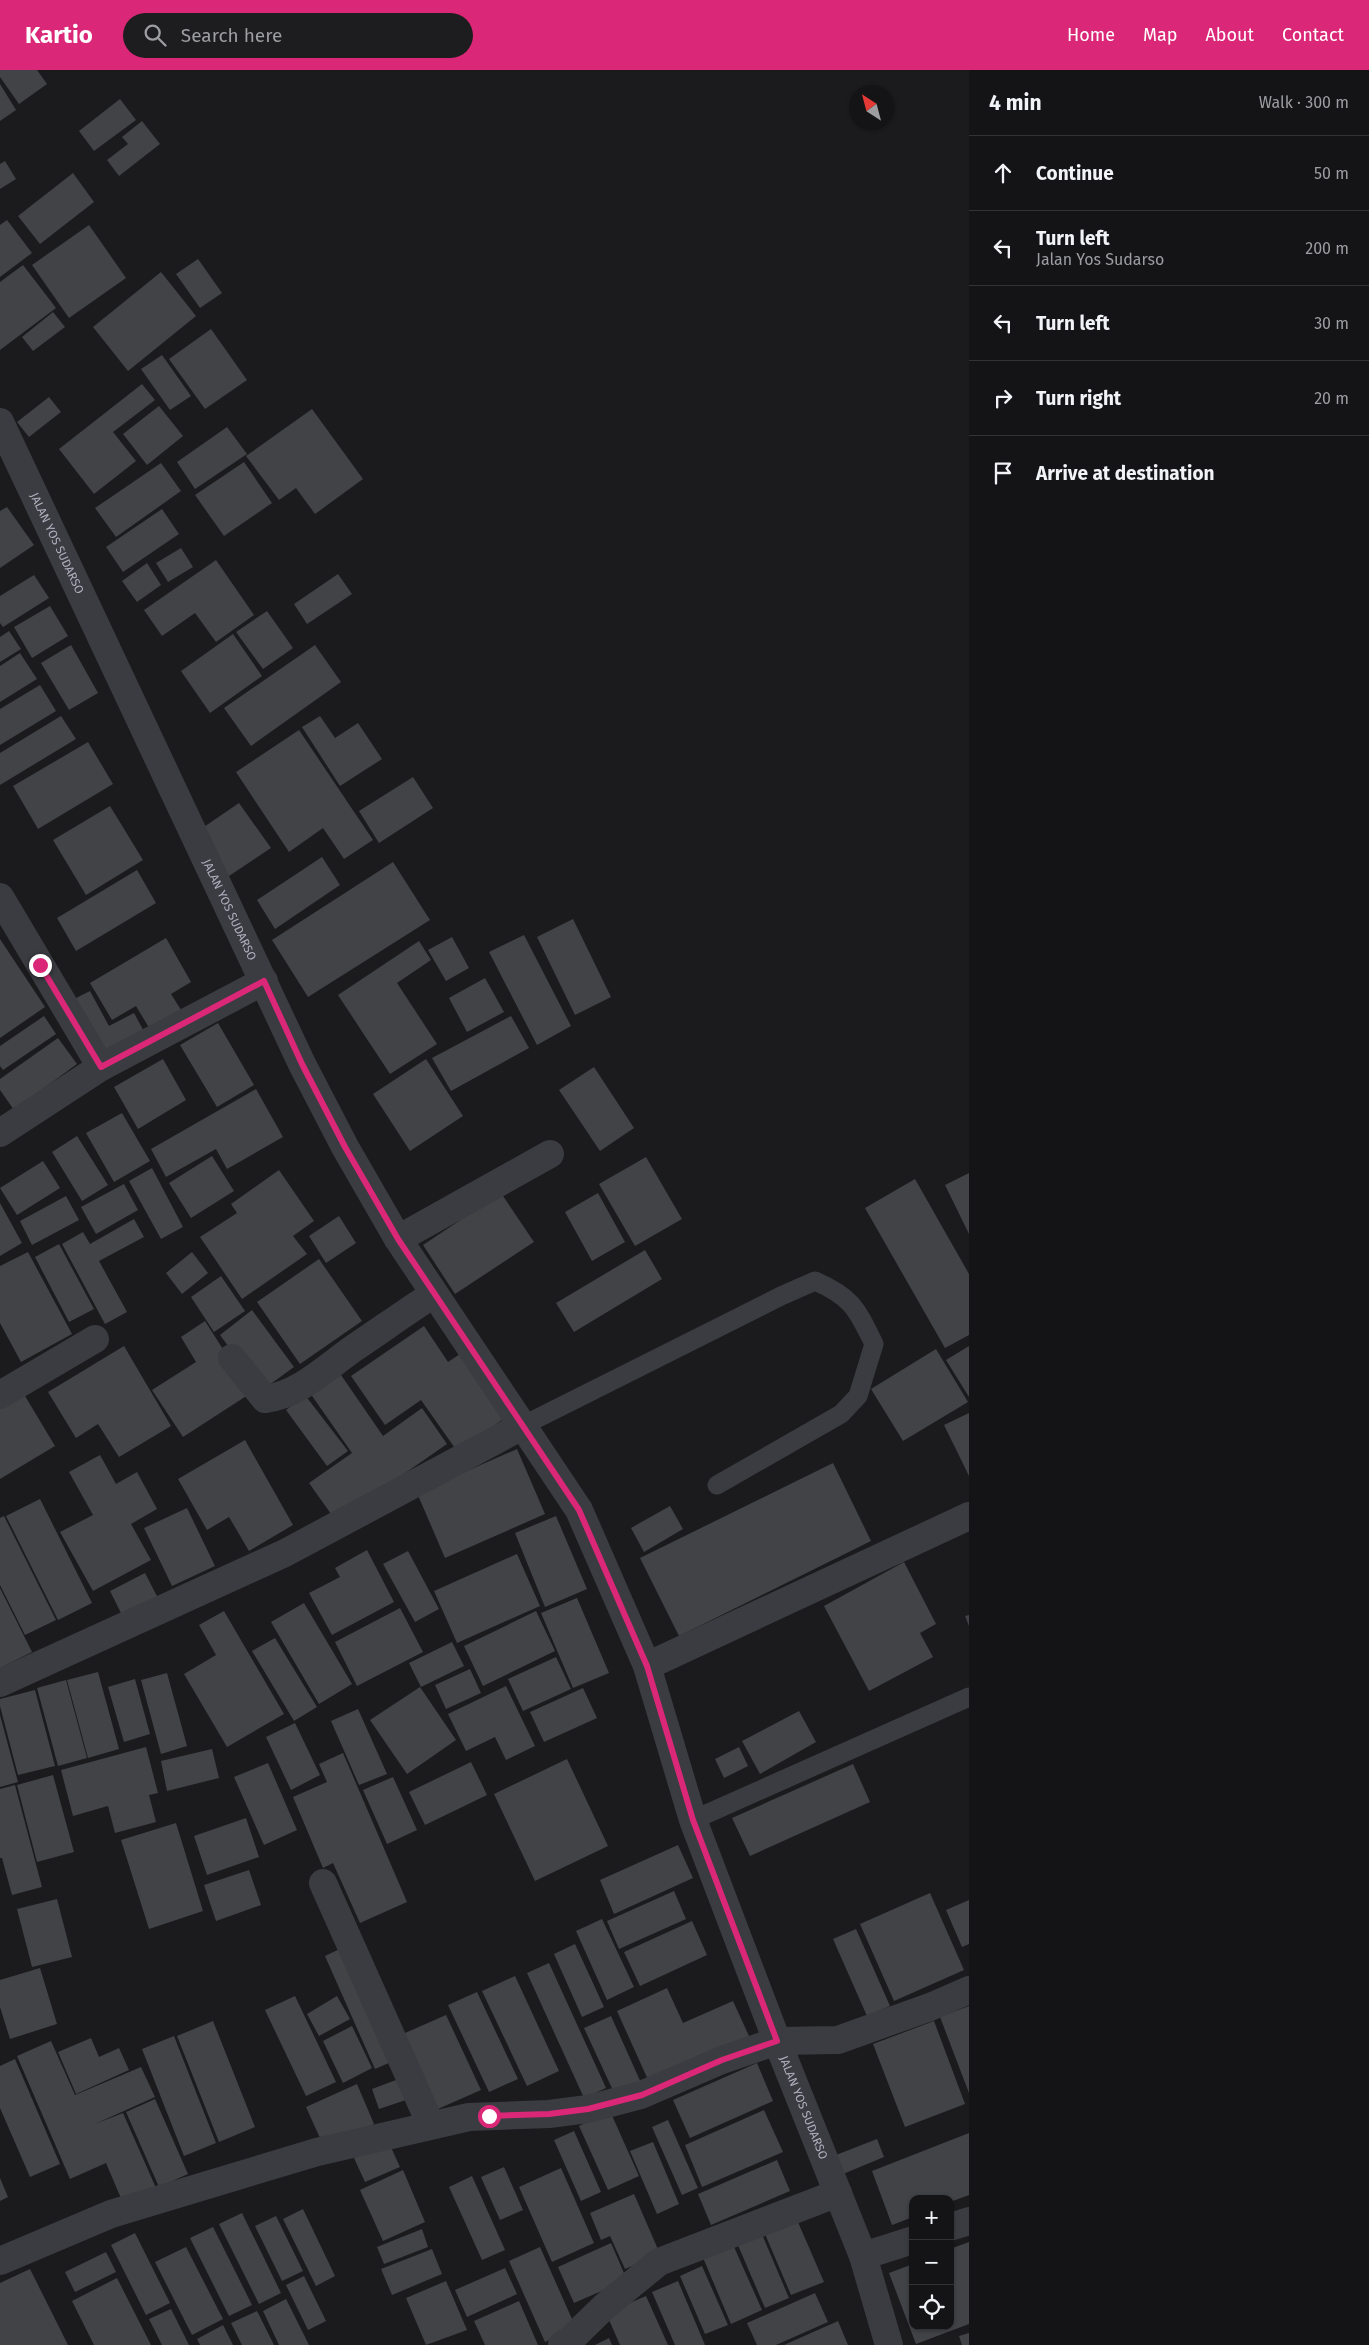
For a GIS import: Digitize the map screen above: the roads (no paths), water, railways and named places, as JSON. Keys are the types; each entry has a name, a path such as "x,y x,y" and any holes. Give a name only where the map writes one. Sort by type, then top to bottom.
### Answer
{"street":[{"name":"JALAN YOS SUDARSO","path":"0,422 302,1064 345,1147 398,1239 579,1510 647,1666 693,1820 777,2041 863,2256 889,2345"},
{"path":"0,897 101,1067"},
{"path":"0,1132 101,1067 264,981"},
{"path":"398,1239 550,1154"},
{"path":"232,1358 265,1399 277,1398 299,1387 434,1294"},
{"path":"0,1395 95,1339"},
{"path":"0,1683 285,1553 524,1425"},
{"path":"647,1666 969,1516"},
{"path":"323,1883 432,2125"},
{"path":"0,2261 111,2214 317,2152 469,2117 549,2114 588,2109 642,2095 722,2060 777,2041 838,2040 930,2007 969,1990"},
{"path":"562,2345 570,2340 605,2306 659,2262 838,2193"},
{"path":"954,2226 969,2221"},
{"path":"863,2256 909,2241"}],"lane":[{"path":"524,1425 781,1296 815,1281 838,1291 859,1313 874,1344 858,1396 841,1414 717,1485"},
{"path":"693,1820 969,1697"}]}
